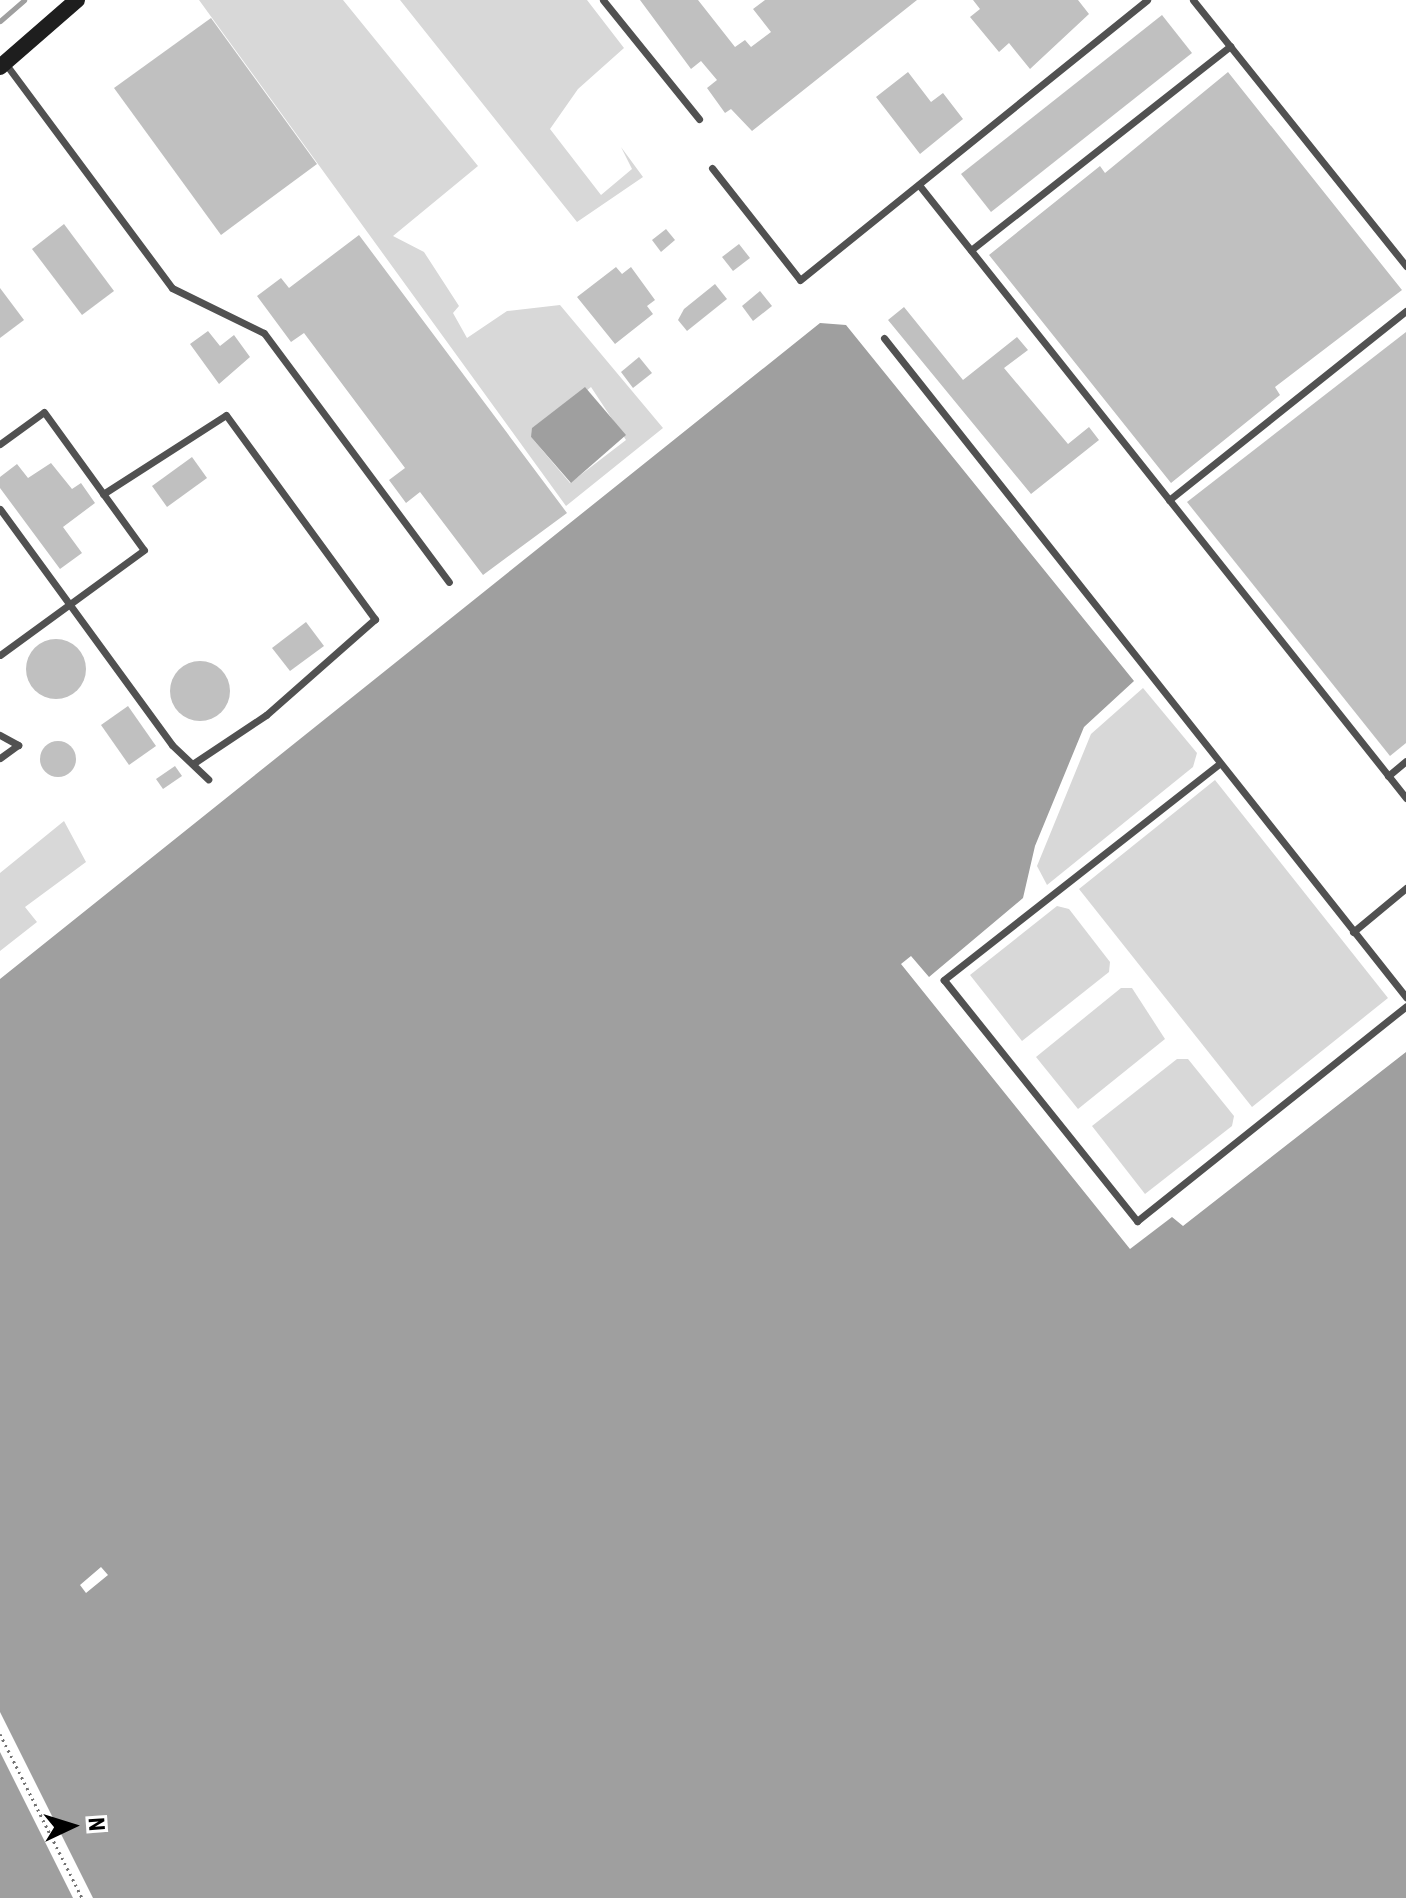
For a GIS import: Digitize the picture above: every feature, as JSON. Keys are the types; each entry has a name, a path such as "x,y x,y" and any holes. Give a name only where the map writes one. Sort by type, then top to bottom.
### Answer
{"street":[{"path":"2,65 77,0"}],"lane":[{"path":"603,0 699,119"},
{"path":"712,168 800,280 1147,0"},
{"path":"1193,0 1406,266"},
{"path":"971,250 1230,46"},
{"path":"2,65 172,288 264,333 449,582"},
{"path":"919,185 1406,798"},
{"path":"1169,500 1406,311"},
{"path":"884,338 1406,997"},
{"path":"0,444 44,412 144,550 0,655"},
{"path":"103,494 226,415 375,619 266,715 194,763"},
{"path":"0,509 172,745 208,779"},
{"path":"0,735 18,745 0,758"},
{"path":"1388,776 1406,761"},
{"path":"1219,764 944,980 1137,1221 1406,1006"},
{"path":"1353,932 1406,888"}],"path":[{"path":"0,1734 82,1898"}],"shaded area":[{"path":"199,0 343,0 478,166 393,236 424,252 459,306 453,313 467,338 507,311 560,305 663,428 566,506","holes":["591,387 626,440 570,483 531,437"]},
{"path":"400,0 587,0 624,48 578,89 550,129 601,195 632,169 621,147 643,177 577,222"},
{"path":"820,323 846,325 1134,681 1084,727 1035,846 1023,898 929,977 911,956 901,964 1130,1249 1172,1217 1183,1226 1406,1052 1406,1898 93,1898 0,1712 0,979","holes":["101,1567 108,1575 86,1593 80,1585"]},
{"path":"585,387 626,435 571,483 531,437 532,428"},
{"path":"1143,688 1197,753 1193,767 1047,885 1037,866 1091,734"},
{"path":"1215,780 1388,998 1252,1107 1079,889"},
{"path":"64,821 86,862 25,907 37,922 0,951 0,873"},
{"path":"1057,906 1069,909 1110,962 1109,972 1022,1041 970,975"},
{"path":"1121,988 1132,988 1165,1039 1078,1109 1036,1057"},
{"path":"1177,1059 1188,1059 1234,1116 1232,1126 1145,1194 1092,1126"},
{"path":"0,1752 73,1898 0,1898"}],"building":[{"path":"640,0 698,0 735,47 745,40 751,47 771,32 753,9 765,0 917,0 752,131 731,109 725,113 707,88 717,80 701,61 691,69"},
{"path":"973,0 1078,0 1089,14 1030,69 1009,43 999,52 970,17 980,9"},
{"path":"1162,15 1192,53 991,212 961,174"},
{"path":"211,18 317,164 221,235 114,88"},
{"path":"908,72 931,102 943,93 963,119 920,154 876,97"},
{"path":"1228,72 1402,290 1275,387 1280,395 1171,483 989,255 1100,166 1105,173"},
{"path":"64,224 114,291 82,315 32,249"},
{"path":"666,229 675,240 661,252 652,240"},
{"path":"359,235 567,513 483,575 420,492 406,503 389,480 405,468 304,333 291,342 257,296 281,278 289,288"},
{"path":"739,244 750,258 733,271 722,257"},
{"path":"616,267 622,274 631,267 655,300 647,306 653,314 615,344 577,297"},
{"path":"715,284 727,299 687,331 678,320 684,309"},
{"path":"0,288 24,320 0,338"},
{"path":"760,291 772,306 753,321 742,306"},
{"path":"904,307 963,380 1017,337 1028,350 1004,368 1068,444 1089,427 1099,440 1031,494 888,320"},
{"path":"208,331 220,346 234,335 250,357 219,384 190,344"},
{"path":"1406,332 1406,743 1390,756 1187,502"},
{"path":"639,357 652,373 633,388 621,372"},
{"path":"192,457 207,478 167,507 152,486"},
{"path":"51,463 72,489 81,483 95,503 63,527 82,553 60,569 0,488 0,477 17,464 28,478"},
{"path":"306,622 324,646 290,671 272,648"},
{"path":"56,639 77,648 86,669 77,690 56,699 35,690 26,669 35,648"},
{"path":"200,661 212,663 221,670 228,679 228,703 221,712 212,719 200,721 188,719 179,712 172,703 170,691 172,679 179,670 188,663"},
{"path":"128,706 156,746 129,765 101,725"},
{"path":"58,741 71,746 76,759 71,772 58,777 45,772 40,759 45,746"},
{"path":"175,766 182,776 163,789 156,779"}],"waterway":[{"path":"0,21 24,0"}]}
